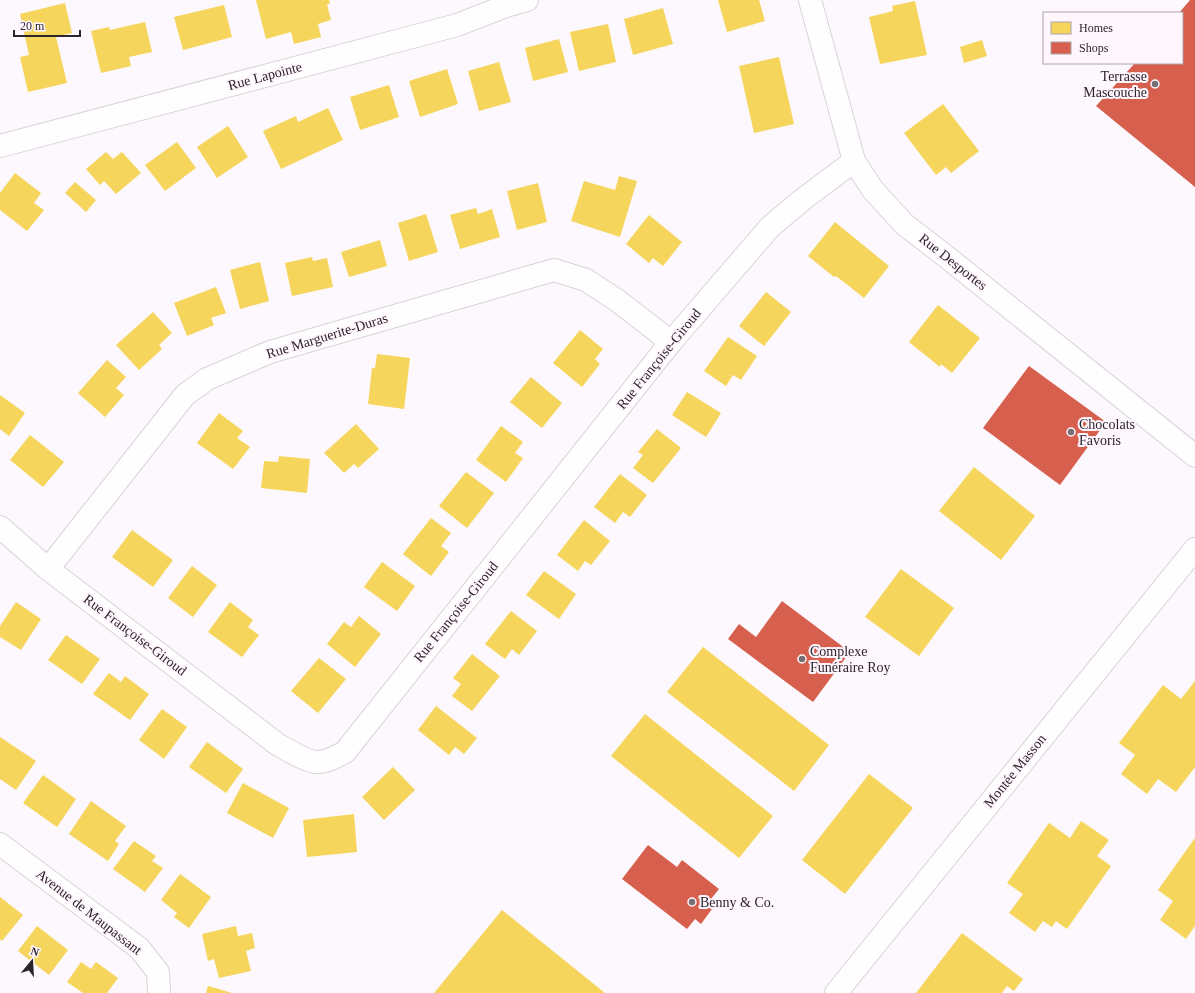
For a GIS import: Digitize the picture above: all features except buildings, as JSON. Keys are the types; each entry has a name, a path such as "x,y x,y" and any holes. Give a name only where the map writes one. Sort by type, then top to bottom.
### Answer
{"street":[{"name":"Rue Lapointe","path":"0,146 457,25 506,6 527,0"},
{"name":"Rue Desportes","path":"810,0 854,161 874,190 904,224 1195,456"},
{"name":"Rue Françoise-Giroud","path":"0,527 48,569 277,744 314,762 332,759 345,752 671,342 770,227 802,200 854,161"},
{"name":"Rue Marguerite-Duras","path":"48,569 185,395 207,379 270,352 554,270 586,280 618,301 671,342"},
{"name":"Montée Masson","path":"836,993 1195,549"},
{"name":"Avenue de Maupassant","path":"0,844 139,948 158,972 159,993"}],"place":[{"name":"Terrasse Mascouche","path":"1155,84"},
{"name":"Chocolats Favoris","path":"1071,432"},
{"name":"Complexe Funéraire Roy","path":"802,659"},
{"name":"Benny & Co.","path":"692,902"}]}
